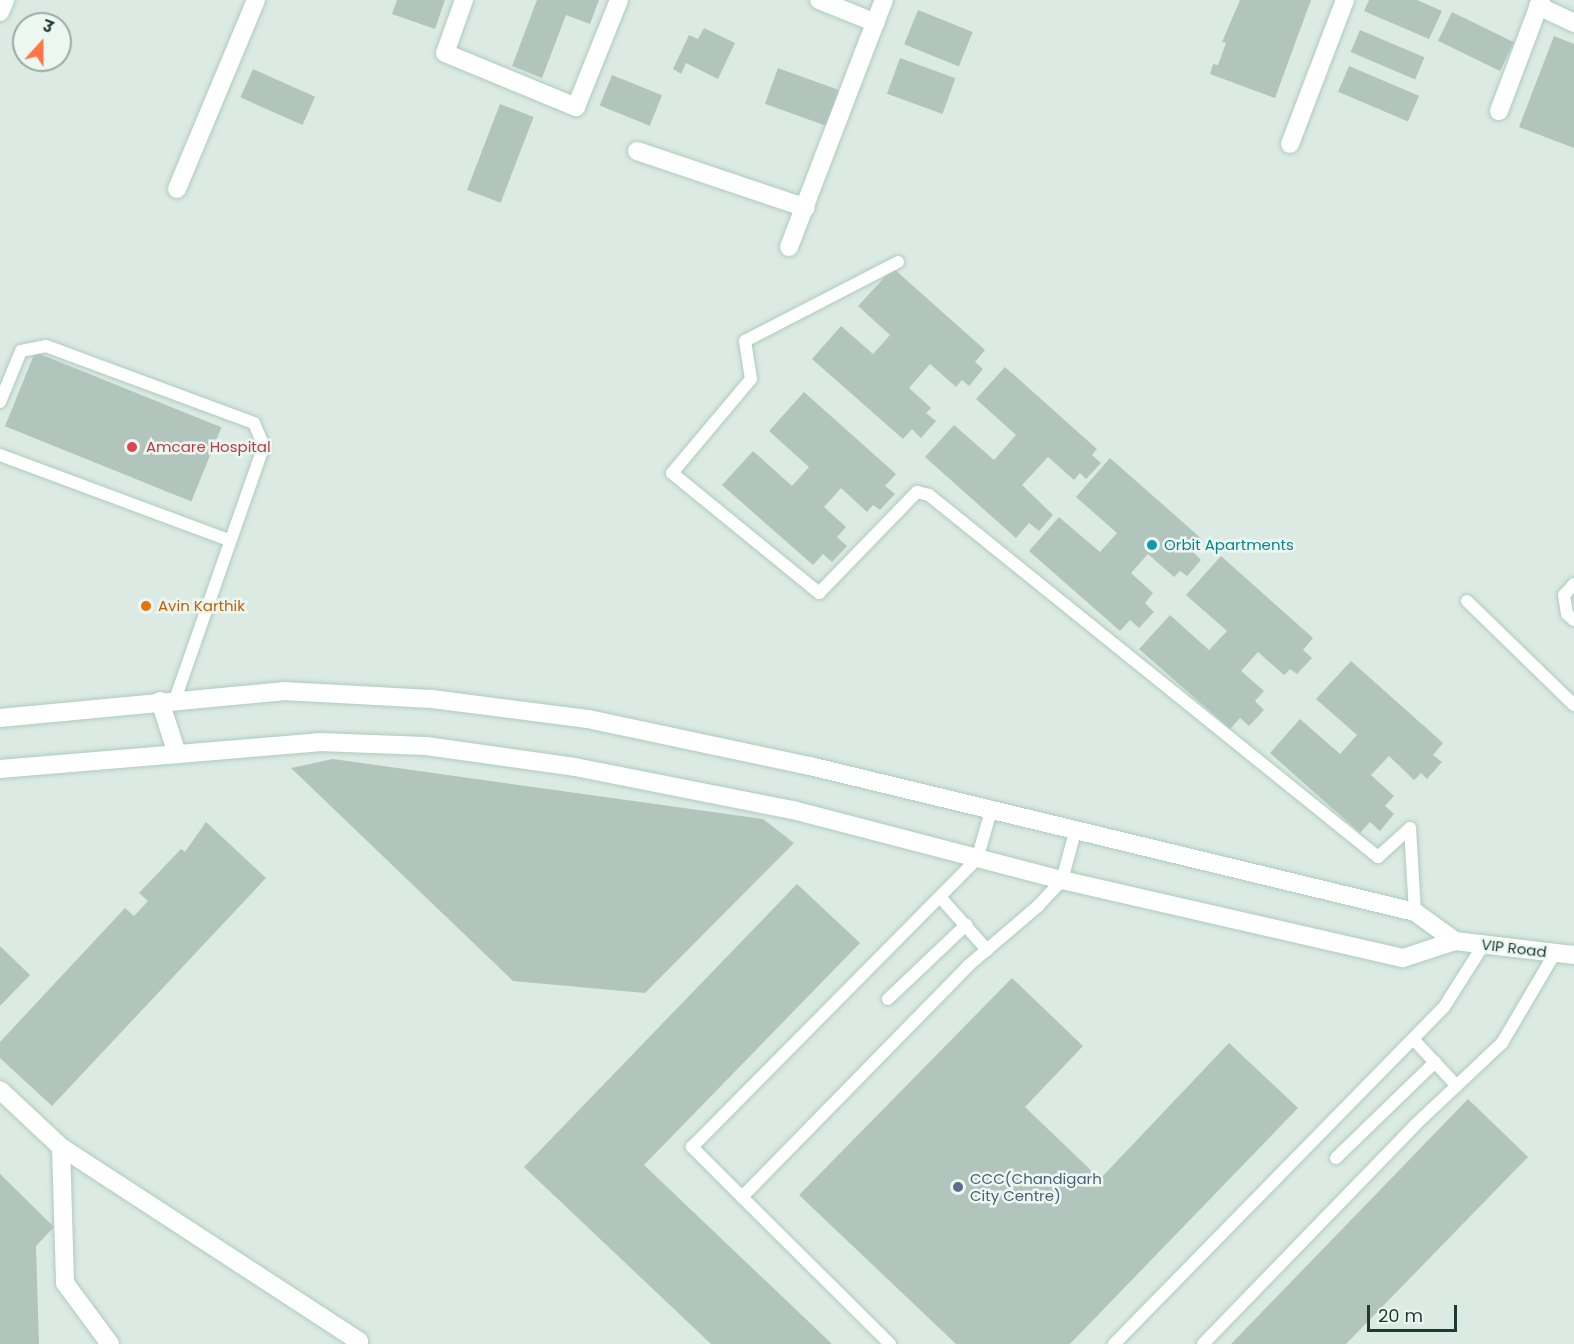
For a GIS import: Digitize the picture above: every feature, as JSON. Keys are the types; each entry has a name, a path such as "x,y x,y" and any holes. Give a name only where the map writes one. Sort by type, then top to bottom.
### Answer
{"main road":[{"path":"0,12 5,0"},
{"path":"177,189 256,0"},
{"path":"464,0 445,53 576,107 619,0"},
{"path":"819,0 876,23"},
{"path":"789,247 806,208 884,0"},
{"path":"1290,144 1345,0"},
{"path":"1499,111 1540,3 1574,23"},
{"path":"637,151 806,208"},
{"path":"0,718 167,700 283,691 432,699 588,719 810,766 1414,912 1455,941"},
{"path":"167,700 177,754"},
{"path":"0,769 319,742 426,746 575,767 793,810 1062,880 1403,958 1455,941"},
{"name":"VIP Road","path":"1455,941 1574,956"},
{"path":"0,1090 61,1147 359,1341"},
{"path":"61,1147 66,1283 110,1344"}],"lane":[{"path":"898,262 744,341 751,380 672,474 819,593 917,492 929,495 1378,858 1410,828 1414,912"},
{"path":"0,402 21,351 46,346 254,423 262,442 262,452 167,700"},
{"path":"0,455 230,540"},
{"path":"1574,584 1564,594 1567,614 1574,620"},
{"path":"1467,601 1574,705"},
{"path":"890,1344 692,1147 977,859 991,811"},
{"path":"742,1197 987,950 1028,916 1062,880 1076,832"},
{"path":"940,897 987,950"},
{"path":"888,999 966,925"},
{"path":"1114,1344 1444,1007 1484,944"},
{"path":"1203,1344 1514,1027 1555,953"},
{"path":"1413,1039 1457,1086"},
{"path":"1336,1158 1434,1062"}],"building":[{"path":"397,0 445,0 435,29 392,14"},
{"path":"537,0 599,0 590,24 566,15 542,78 512,66"},
{"path":"1240,0 1311,0 1275,98 1210,74 1213,64 1218,65 1226,43 1222,42"},
{"path":"1369,0 1417,0 1442,11 1429,39 1364,11"},
{"path":"918,10 973,32 959,66 904,44"},
{"path":"1452,12 1514,42 1500,71 1438,41"},
{"path":"704,28 735,43 718,79 686,63 681,74 673,69 689,35 698,39"},
{"path":"1360,30 1424,57 1415,79 1351,52"},
{"path":"1554,36 1574,44 1574,148 1519,127"},
{"path":"900,58 955,78 942,114 887,94"},
{"path":"1349,66 1419,96 1408,121 1338,92"},
{"path":"778,68 840,91 827,126 765,104"},
{"path":"253,69 315,97 303,125 240,97"},
{"path":"612,75 662,95 650,126 600,106"},
{"path":"500,104 534,117 501,203 467,190"},
{"path":"893,268 985,350 975,362 983,369 969,386 962,380 956,387 930,364 909,388 931,408 926,413 936,421 921,438 912,429 903,439 812,359 841,326 873,354 890,335 858,306"},
{"path":"35,352 221,427 191,501 5,426"},
{"path":"1005,367 1097,449 1092,455 1101,463 1086,479 1080,473 1074,480 1048,457 1022,485 1053,515 1039,531 1029,523 1016,538 925,457 954,425 994,460 1016,435 976,399"},
{"path":"804,392 896,474 885,486 895,494 880,510 873,505 867,512 841,488 824,507 846,527 837,537 847,546 832,562 823,554 813,565 722,485 753,451 792,486 809,467 769,431"},
{"name":"Orbit Apartments","path":"1110,458 1203,540 1193,552 1201,560 1187,576 1180,571 1174,577 1148,554 1131,573 1153,593 1145,603 1154,612 1139,628 1130,620 1120,631 1029,551 1059,517 1100,552 1117,533 1076,497"},
{"path":"1221,556 1313,638 1303,650 1312,658 1297,674 1290,669 1284,675 1258,652 1241,671 1264,691 1255,701 1264,710 1249,726 1240,718 1230,729 1139,649 1170,615 1209,650 1227,631 1186,595"},
{"path":"1351,661 1443,743 1433,755 1442,762 1427,779 1421,773 1414,780 1389,756 1371,775 1394,796 1385,806 1394,814 1380,831 1370,822 1360,833 1270,753 1300,719 1340,754 1357,735 1316,699"},
{"path":"333,759 763,819 794,843 645,993 513,981 291,768"},
{"path":"206,822 266,878 52,1106 0,1058 0,1042 125,908 134,916 148,901 139,893 181,849 185,852"},
{"path":"797,884 860,943 644,1165 832,1344 711,1344 524,1167"},
{"path":"0,946 30,975 0,1006"},
{"name":"CCC(Chandigarh City Centre)","path":"1012,978 1083,1046 1025,1107 1100,1179 1229,1043 1298,1108 1070,1344 956,1344 799,1195"},
{"path":"1468,1099 1528,1157 1346,1344 1231,1344"},
{"path":"0,1174 54,1227 36,1246 39,1344 0,1344"}],"place":[{"name":"Amcare Hospital","path":"132,447"},
{"name":"Orbit Apartments","path":"1152,545"},
{"name":"Avin Karthik","path":"146,606"},
{"name":"CCC(Chandigarh City Centre)","path":"958,1187"}]}
